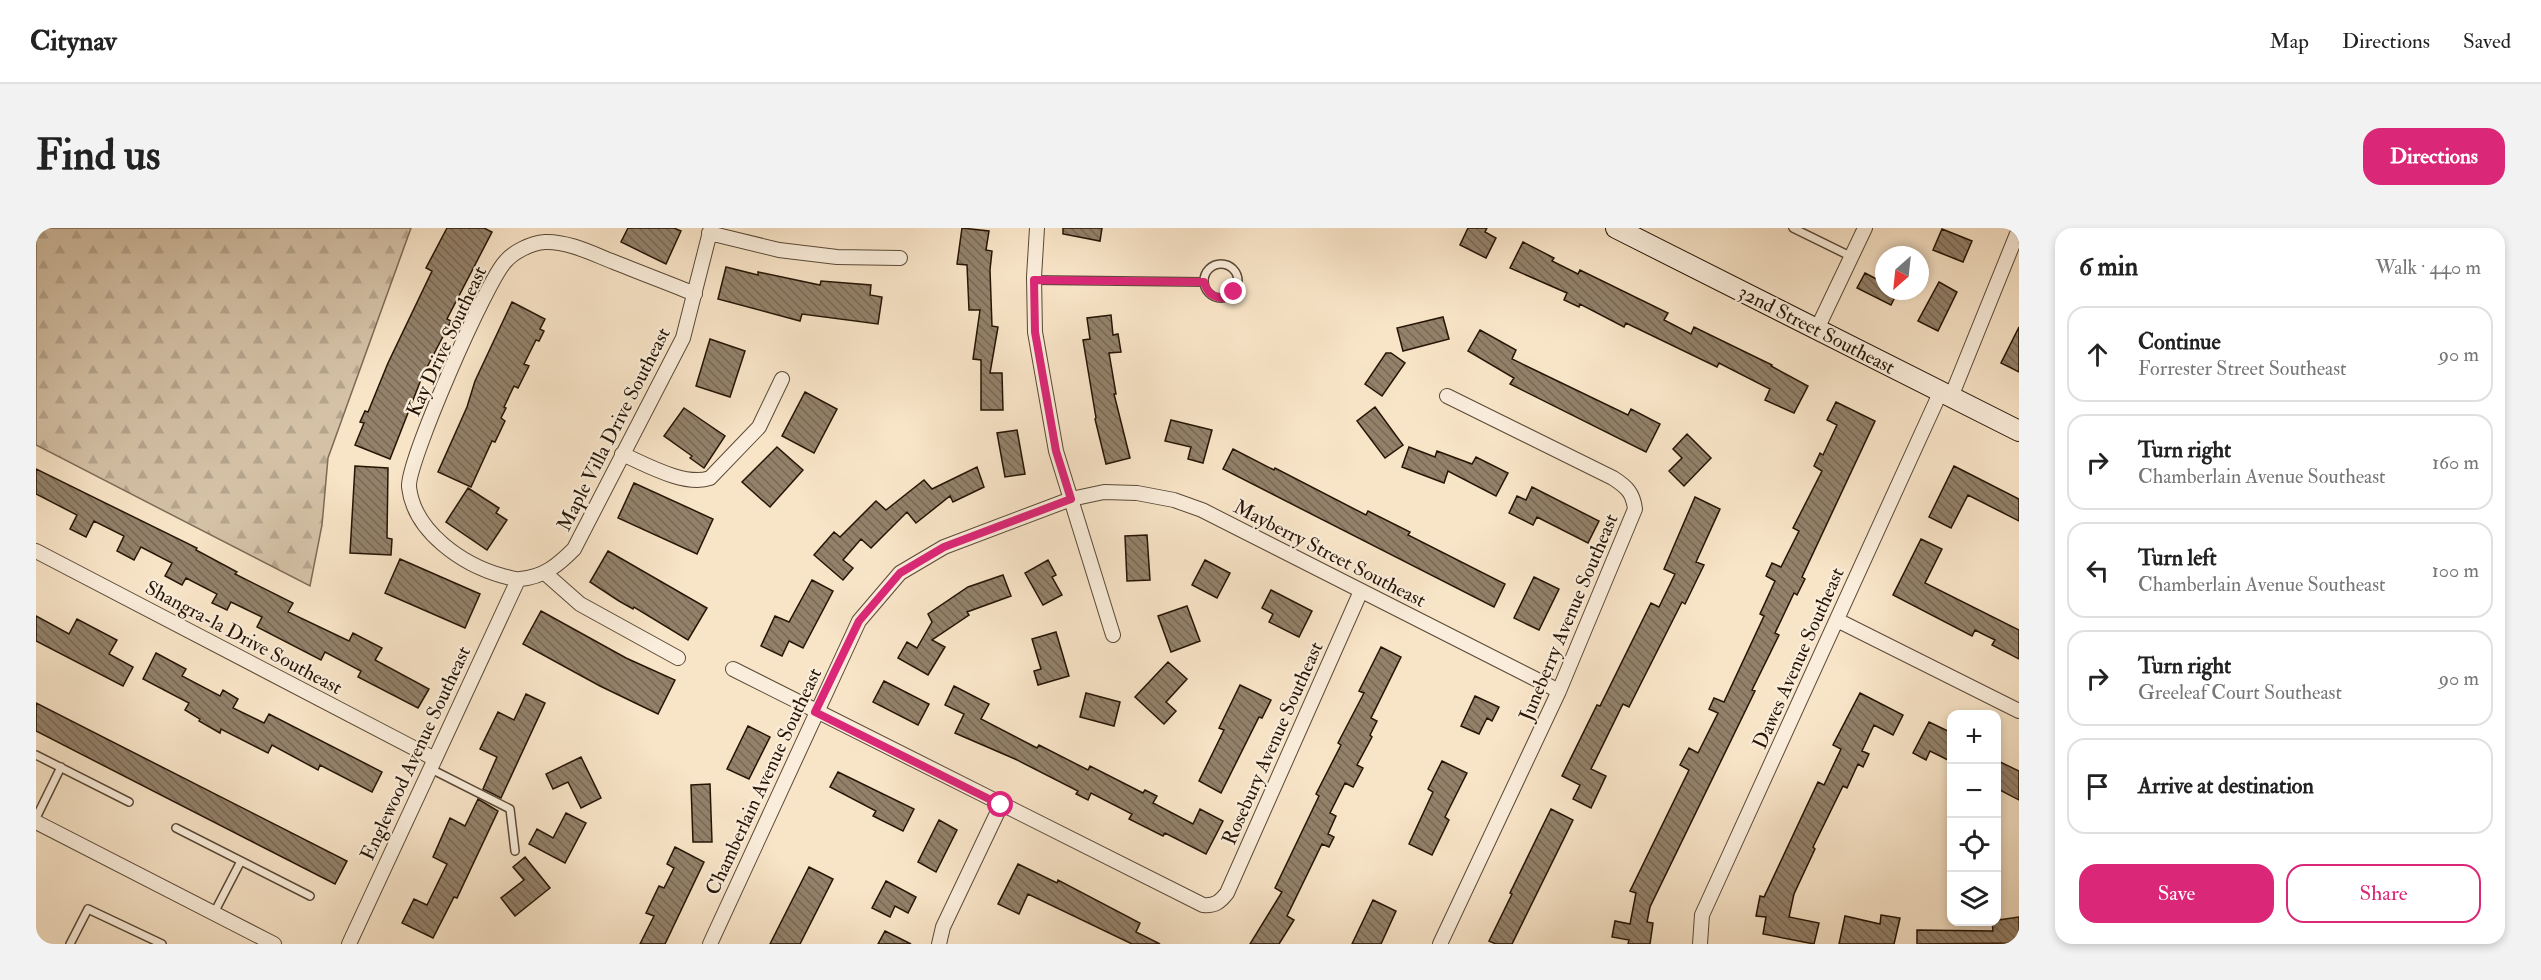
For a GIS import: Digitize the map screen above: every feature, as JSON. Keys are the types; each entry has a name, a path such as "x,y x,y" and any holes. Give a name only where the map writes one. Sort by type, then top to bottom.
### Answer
{"street":[{"path":"1037,228 1034,280 1035,332 1056,451 1113,635"},
{"name":"32nd Street Southeast","path":"1616,228 2019,431"},
{"path":"1817,329 1866,228"},
{"name":"Dawes Avenue Southeast","path":"1700,944 1702,915 1837,620 1946,394 2018,229"},
{"path":"710,230 779,250 837,257 900,258"},
{"name":"Maple Villa Drive Southeast","path":"518,580 546,574 574,549 622,454 641,423 682,338 710,230"},
{"name":"Kay Drive Southeast","path":"518,580 484,571 452,552 429,530 416,510 409,486 416,454 445,384 503,263 514,254 544,242 574,247 694,294"},
{"path":"622,454 654,469 680,477 701,481 710,478 759,427 782,379"},
{"name":"Juneberry Avenue Southeast","path":"1440,944 1559,691 1629,530 1635,509 1634,498 1627,487 1613,478 1447,396"},
{"name":"Mayberry Street Southeast","path":"1071,499 1104,492 1137,493 1174,500 1202,510 1559,691"},
{"name":"Chamberlain Avenue Southeast","path":"710,944 815,712 859,621 900,573 944,547 1071,499"},
{"name":"Shangra-la Drive Southeast","path":"36,551 431,763"},
{"path":"546,574 580,604 678,658"},
{"name":"Englewood Avenue Southeast","path":"348,944 518,580"},
{"name":"Rosebury Avenue Southeast","path":"1001,805 1203,905 1212,906 1220,902 1227,893 1361,591"},
{"path":"1837,620 2019,711"},
{"path":"733,669 1001,805 947,919 939,944"},
{"path":"36,820 274,944"}],"lane":[{"path":"1793,228 1852,257"},
{"path":"1221,263 1227,264 1236,271 1239,282 1234,292 1224,298 1208,292 1204,282 1211,267 1221,263"},
{"path":"1034,280 1204,282"},
{"path":"36,755 129,802"},
{"path":"431,763 510,808 515,851"},
{"path":"36,820 61,768"},
{"path":"176,828 310,896"},
{"path":"214,913 241,861"},
{"path":"70,944 88,909 162,944"}],"green space":[{"path":"36,228 411,228 328,458 322,525 310,586 36,445"}],"building":[{"path":"447,228 484,228 492,232 447,319 451,321 422,377 390,459 355,445 364,423 360,422 365,411 368,412 388,363 432,271 426,268"},
{"path":"628,228 674,228 681,231 666,264 621,242"},
{"path":"962,228 989,231 986,250 992,251 990,270 992,326 998,327 990,373 1002,373 1003,410 981,410 981,360 973,359 980,310 969,310 967,265 957,264"},
{"path":"1063,228 1102,228 1100,241 1063,234"},
{"path":"1468,228 1487,228 1485,232 1496,238 1486,258 1460,245"},
{"path":"1942,229 1972,241 1963,262 1933,250"},
{"path":"1523,242 1554,258 1552,261 1578,274 1580,270 1668,313 1664,320 1691,334 1694,327 1772,365 1808,386 1794,413 1765,400 1770,389 1719,363 1717,367 1626,323 1624,327 1580,304 1579,307 1564,300 1567,293 1510,268"},
{"path":"726,267 758,275 758,272 820,285 821,281 871,285 870,295 882,297 878,324 802,314 800,321 718,299"},
{"path":"1865,273 1875,278 1875,297 1857,288"},
{"path":"1939,282 1957,292 1938,331 1918,321"},
{"path":"1881,300 1894,300 1891,305"},
{"path":"512,302 545,319 540,329 544,331 539,341 536,340 524,364 529,366 518,388 514,386 501,418 505,421 495,442 492,441 471,487 438,472 467,407 475,381"},
{"path":"1111,315 1113,335 1118,334 1121,352 1109,353 1116,394 1114,394 1130,458 1106,464 1095,419 1083,340 1090,339 1087,318"},
{"path":"1443,317 1449,339 1403,351 1397,328"},
{"path":"2019,327 2019,372 2001,363"},
{"path":"1480,330 1516,350 1512,359 1628,415 1631,409 1660,424 1646,452 1510,384 1514,378 1468,351"},
{"path":"710,339 745,351 730,397 696,386"},
{"path":"1386,353 1391,353 1405,363 1382,396 1365,384"},
{"path":"805,392 837,409 814,453 782,436"},
{"path":"1836,402 1875,421 1802,577 1805,579 1797,595 1794,593 1775,633 1779,635 1752,690 1755,691 1650,907 1647,922 1653,923 1650,944 1628,944 1629,940 1612,937 1615,921 1630,924 1636,893 1630,891 1689,770 1680,765 1689,748 1698,753 1718,713 1709,709 1714,698 1724,702 1764,616 1760,614 1775,581 1766,576 1772,563 1781,567 1799,531 1793,528 1822,471 1814,466 1820,453 1823,455 1837,425 1827,420"},
{"path":"1375,407 1403,445 1385,458 1357,421"},
{"path":"684,408 725,436 704,468 690,458 692,456 664,436"},
{"path":"1171,420 1212,430 1203,463 1188,459 1191,447 1165,441"},
{"path":"1017,430 1025,474 1005,477 997,433"},
{"path":"1687,434 1711,458 1684,486 1669,471 1682,458 1673,449"},
{"path":"777,447 803,470 770,507 742,482"},
{"path":"1409,447 1435,457 1437,451 1472,464 1476,457 1508,473 1496,496 1448,471 1444,483 1402,467"},
{"path":"1233,449 1366,515 1368,511 1410,532 1408,535 1505,584 1494,607 1223,469"},
{"path":"355,466 388,468 387,538 392,539 391,555 350,553"},
{"path":"1954,466 2019,499 2019,521 1968,495 1951,528 1929,517"},
{"path":"977,467 984,487 953,502 950,496 916,523 907,512 871,548 861,539 843,560 853,568 843,580 814,555 834,532 840,537 876,501 886,510 924,480 932,489"},
{"path":"36,469 197,548 196,550 237,572 235,574 293,603 288,612 349,641 353,633 382,648 375,660 429,689 418,708 358,677 361,671 325,652 321,660 257,627 262,617 231,602 227,610 212,603 217,594 186,578 182,585 165,576 172,563 141,547 134,560 117,551 124,536 94,521 86,537 70,529 77,515 36,494"},
{"path":"634,483 713,519 697,554 618,518"},
{"path":"1532,487 1599,521 1588,543 1537,517 1533,525 1509,513 1517,496 1526,500"},
{"path":"468,488 499,508 496,513 507,520 487,550 446,522"},
{"path":"1695,497 1720,509 1696,562 1704,565 1685,604 1682,602 1629,707 1623,704 1591,769 1606,776 1591,808 1573,799 1580,785 1562,776 1651,603 1659,607 1675,574 1664,569"},
{"path":"1147,535 1150,580 1127,581 1125,536"},
{"path":"1921,539 1942,549 1925,583 2019,630 2019,659 1992,645 1995,640 1975,630 1972,636 1893,595"},
{"path":"608,551 707,608 688,640 590,582"},
{"path":"400,559 480,594 465,628 385,593"},
{"path":"1048,560 1056,575 1052,577 1062,595 1043,605 1025,573"},
{"path":"1205,560 1230,573 1217,598 1192,585"},
{"path":"1003,575 1011,596 967,612 969,615 932,640 945,647 928,675 898,658 907,642 917,648 932,622 928,614 968,587"},
{"path":"1534,577 1559,589 1539,630 1514,618"},
{"path":"812,580 833,591 803,648 789,641 782,656 761,646 775,616 789,622"},
{"path":"1271,590 1312,611 1299,637 1269,622 1273,614 1262,608"},
{"path":"1187,606 1200,641 1171,652 1158,616"},
{"path":"541,611 626,658 675,680 658,714 600,686 523,644"},
{"path":"36,616 69,634 77,619 117,640 109,654 133,667 123,686 36,641"},
{"path":"1056,632 1069,676 1038,685 1034,671 1041,669 1032,639"},
{"path":"1381,647 1401,657 1371,718 1377,721 1370,735 1372,737 1357,765 1363,768 1353,787 1345,783 1330,813 1336,816 1328,834 1334,837 1329,847 1322,844 1287,916 1294,920 1279,944 1250,944 1282,892 1275,888 1319,796 1316,794 1341,745 1338,743 1364,693 1359,691"},
{"path":"156,653 186,669 182,676 220,696 223,690 238,699 233,708 264,723 269,714 382,772 372,792 320,765 318,770 272,745 268,753 221,729 220,733 199,721 200,719 185,710 189,703 143,679"},
{"path":"1168,662 1187,679 1166,702 1176,711 1164,724 1135,697"},
{"path":"884,681 929,704 918,725 873,702"},
{"path":"1240,685 1271,700 1262,718 1259,717 1221,793 1199,781 1224,730 1219,728"},
{"path":"954,686 989,704 981,719 1037,748 1039,745 1088,770 1090,766 1143,793 1145,790 1157,796 1153,803 1193,824 1200,809 1223,821 1206,854 1165,833 1163,836 1129,819 1132,814 1091,793 1088,800 1076,794 1078,791 1015,759 955,733 964,714 945,705"},
{"path":"1086,693 1120,702 1114,726 1080,717"},
{"path":"1860,693 1903,715 1893,735 1874,725 1862,751 1869,754 1863,767 1858,764 1847,788 1843,786 1813,847 1815,849 1794,894 1789,917 1819,923 1814,944 1763,934 1766,917 1756,916 1760,896 1764,897 1818,782 1824,785 1841,749 1833,745"},
{"path":"526,694 545,703 501,798 483,789 497,757 480,749 498,712 514,720"},
{"path":"1475,696 1499,707 1492,721 1487,718 1479,734 1461,726"},
{"path":"36,703 347,861 335,884 36,731"},
{"path":"1929,722 1947,731 1947,760 1930,751 1926,760 1913,753"},
{"path":"748,726 770,737 749,779 727,769"},
{"path":"581,757 601,798 581,808 568,782 553,789 546,774"},
{"path":"1442,761 1467,773 1445,817 1449,820 1432,855 1409,844 1433,792 1428,789"},
{"path":"2001,762 2019,771 2019,800 2001,791"},
{"path":"838,772 914,809 903,831 873,816 876,811 830,787"},
{"path":"710,784 712,842 693,842 691,785"},
{"path":"478,799 498,811 457,898 454,897 433,938 402,923 414,899 427,905 447,864 433,857 450,818 465,826"},
{"path":"1551,809 1573,820 1512,944 1496,944 1489,941 1512,894 1510,893"},
{"path":"566,813 586,823 565,863 529,844 537,829 553,838"},
{"path":"939,820 957,830 936,872 918,862"},
{"path":"675,847 704,862 665,944 640,944 654,916 646,913 659,886 664,888 674,868 667,864"},
{"path":"525,857 550,888 515,916 501,898 524,880 513,867"},
{"path":"1018,864 1057,883 1058,880 1140,923 1136,932 1160,944 1132,944 1028,894 1019,914 998,904"},
{"path":"809,867 833,879 800,944 770,944"},
{"path":"886,881 916,897 908,913 895,906 890,917 872,908"},
{"path":"1373,900 1396,911 1381,944 1352,944"},
{"path":"1881,915 1900,918 1894,944 1839,944 1845,916 1880,924"},
{"path":"2019,917 2019,943 1917,944 1917,930 1993,931 1992,926 2001,926 2001,920"},
{"path":"885,931 911,944 878,944"}],"route":[{"path":"1001,805 815,712 859,621 900,573 944,547 1071,499 1056,451 1035,332 1034,280 1204,282 1208,292 1213,296 1224,298 1234,292"}]}
